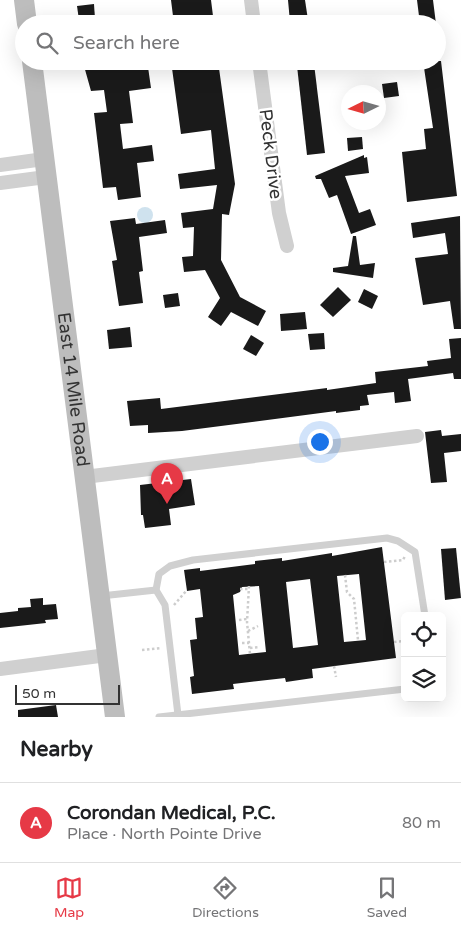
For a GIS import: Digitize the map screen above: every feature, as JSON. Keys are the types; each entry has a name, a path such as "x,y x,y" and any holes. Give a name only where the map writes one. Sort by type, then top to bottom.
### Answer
{"main road":[{"path":"24,0 26,15"},
{"name":"East 14 Mile Road","path":"33,70 115,717"}],"street":[{"path":"251,0 253,15"},
{"name":"Peck Drive","path":"260,70 279,213 287,246"},
{"path":"0,165 45,168"},
{"path":"0,182 45,168"},
{"path":"84,477 417,436"},
{"path":"0,669 107,655"}],"lane":[{"path":"178,715 165,605 156,590 162,569 193,560 387,538 398,541 415,552 424,612"},
{"path":"100,596 156,590"},
{"path":"159,717 401,689"}],"path":[{"path":"384,562 403,560 409,550"},
{"path":"345,575 347,592 354,599 358,640"},
{"path":"240,589 249,588 247,620 250,654"},
{"path":"174,606 187,590"},
{"path":"239,620 247,620"},
{"path":"248,632 258,626"},
{"path":"394,642 401,641"},
{"path":"242,643 249,642"},
{"path":"250,648 260,647"},
{"path":"142,650 164,648"},
{"path":"334,666 336,677"}],"water":[{"path":"145,207 153,215 145,223 137,215"}],"building":[{"path":"171,0 211,0 213,15 173,15"},
{"path":"288,0 305,0 307,15 289,15"},
{"path":"417,0 433,0 435,15 419,15"},
{"path":"94,4 95,15 78,15 77,6"},
{"path":"85,70 148,70 151,88 129,91 133,123 120,124 123,149 152,145 154,161 137,163 141,197 118,200 116,187 103,188 94,113 107,112 104,90 91,91"},
{"path":"172,70 219,70 235,184 229,215 222,214 221,260 240,297 266,311 258,326 231,312 221,326 208,317 220,298 205,270 184,272 182,257 193,256 194,227 183,228 181,213 213,209 217,185 180,189 178,174 215,169 211,130 181,134"},
{"path":"297,70 315,70 325,153 307,155"},
{"path":"424,70 442,70 457,196 407,202 402,152 426,149 424,129 433,128"},
{"path":"397,82 399,96 386,98 386,85 382,84"},
{"path":"362,137 363,149 348,151 347,138"},
{"path":"364,155 364,158 367,157 369,173 345,176 359,213 370,209 376,225 351,234 337,195 329,198 321,179 316,179 315,176"},
{"path":"460,216 461,329 454,329 450,301 423,305 415,258 448,254 445,233 413,238 411,223"},
{"path":"135,218 136,224 165,220 167,233 139,237 143,271 139,272 143,303 119,306 112,261 117,260 110,221"},
{"path":"353,236 356,236 360,265 375,263 373,278 333,272 333,268 348,266"},
{"path":"338,287 351,300 333,317 320,305"},
{"path":"364,289 378,296 372,309 358,302"},
{"path":"178,293 180,306 165,308 163,295"},
{"path":"305,312 307,329 281,331 280,314"},
{"path":"130,327 132,347 109,349 107,330"},
{"path":"324,333 325,349 310,350 308,334"},
{"path":"251,335 264,343 256,356 243,349"},
{"path":"461,338 461,379 454,379 453,373 408,379 411,401 395,403 394,392 367,395 369,405 360,406 360,410 336,413 336,411 182,431 148,433 148,425 130,426 127,401 160,398 161,409 376,383 375,372 428,366 427,361 451,358 449,339"},
{"path":"441,430 442,436 461,434 461,451 444,453 447,482 431,483 425,432"},
{"path":"191,479 195,505 169,509 171,525 145,528 143,515 141,515 140,485"},
{"path":"382,547 396,658 312,669 313,678 286,682 285,678 233,684 234,689 192,694 190,677 194,676 190,640 197,639 195,618 203,617 200,589 187,591 184,570 200,568 200,571 255,564 255,561 282,558 282,561 332,553 332,556","holes":["359,574 366,640 344,642 337,576","310,579 318,645 293,648 286,582","259,586 266,652 239,655 233,595 240,592 242,587"]},
{"path":"456,548 461,598 445,600 441,549"},
{"path":"43,598 43,605 56,604 58,619 45,620 46,623 0,628 0,613 31,607 30,599"},
{"path":"56,705 58,717 18,717 18,710"}],"place":[{"name":"Corondan Medical, P.C.","path":"167,504"}]}
